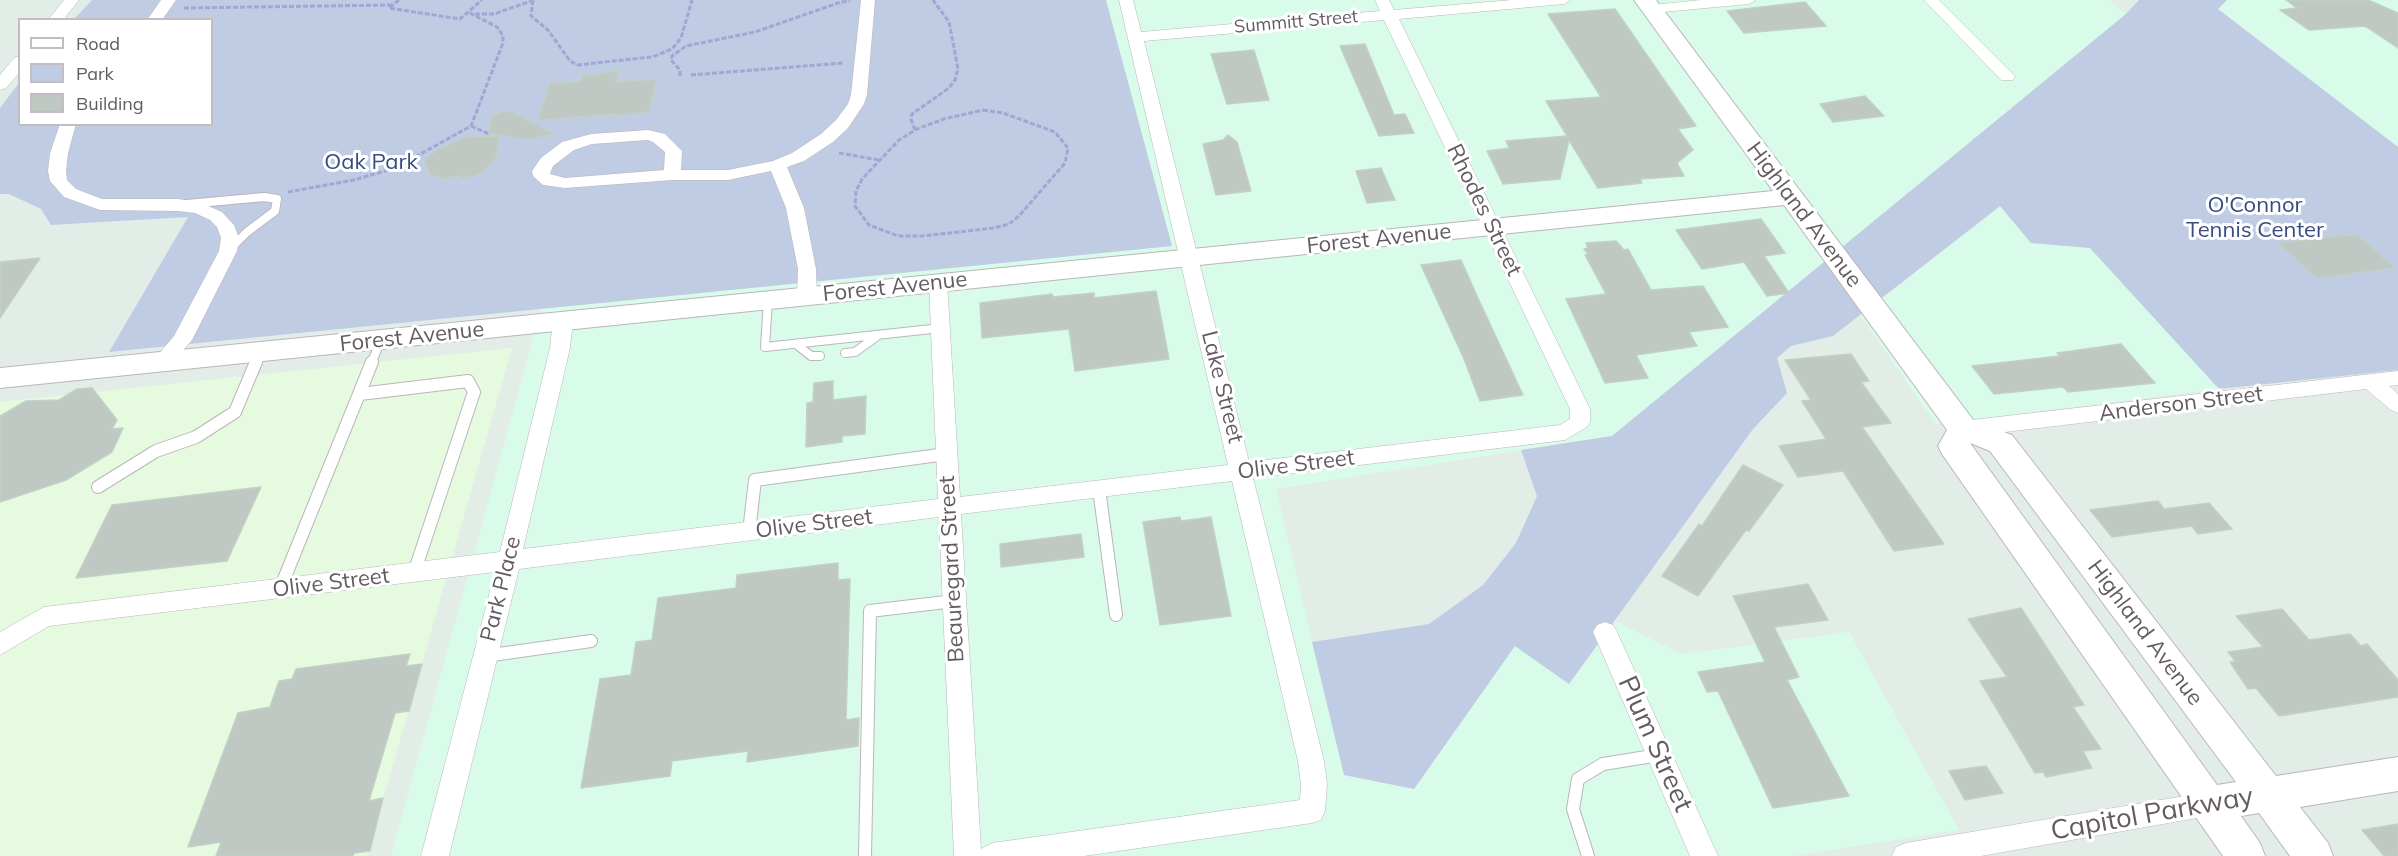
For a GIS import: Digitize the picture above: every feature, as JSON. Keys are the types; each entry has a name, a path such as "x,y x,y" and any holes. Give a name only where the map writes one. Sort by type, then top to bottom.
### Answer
{"street":[{"path":"57,18 72,0"},
{"path":"672,175 674,151 659,138 648,135 591,139 568,146 547,162 541,171 542,176 549,181 565,183 672,175 728,175 777,165 814,148 842,124 856,104 859,95 868,0"},
{"name":"Lake Street","path":"992,856 1312,811 1314,784 1311,761 1126,0"},
{"name":"Summitt Street","path":"1136,37 1385,7 1564,0"},
{"path":"1649,5 1749,0"},
{"path":"1932,0 2007,77"},
{"name":"Highland Avenue","path":"1649,5 1963,429 2001,443 2314,856"},
{"name":"Rhodes Street","path":"1385,7 1580,409 1580,422"},
{"path":"0,85 18,63"},
{"path":"67,126 59,153 57,171 59,181 70,193 100,204 178,205 199,208 216,216 225,225 230,238 228,251 182,340 162,362"},
{"path":"777,165 795,208 807,269 807,296"},
{"name":"Forest Avenue","path":"0,378 1790,197"},
{"name":"Beauregard Street","path":"938,282 948,508 968,856"},
{"name":"Park Place","path":"435,856 560,348 563,321"},
{"name":"Anderson Street","path":"1963,429 2398,378"},
{"path":"2371,382 2398,405"},
{"name":"Olive Street","path":"0,645 44,617 1565,432 1580,422"},
{"name":"Highland Avenue","path":"1963,429 1953,446 2246,856"},
{"name":"Plum Street","path":"1605,632 1704,856"},
{"name":"Capitol Parkway","path":"1906,856 2398,774"}],"lane":[{"path":"178,205 264,197 277,199 275,211 247,232 228,251"},
{"path":"768,300 765,347 941,328"},
{"path":"845,353 855,352 878,335"},
{"path":"280,589 381,340"},
{"path":"796,344 811,356 820,356"},
{"path":"98,487 156,451 196,437 235,412 261,352"},
{"path":"360,394 468,381 474,392 414,573"},
{"path":"749,532 755,480 946,454"},
{"path":"1099,489 1116,615"},
{"path":"865,856 870,611 954,601"},
{"path":"484,656 591,641"},
{"path":"1588,856 1573,809 1578,779 1603,764 1659,755"}],"path":[{"path":"399,0 389,8 459,19 482,0"},
{"path":"469,13 494,14 532,0 531,16 548,30 570,61 578,65 622,62 663,54 677,45 692,0"},
{"path":"677,45 686,46 766,29 842,2 868,0"},
{"path":"915,130 911,119 912,114 949,88 955,80 958,69 949,22 933,0"},
{"path":"162,9 393,5"},
{"path":"264,197 354,180 387,170 413,159 471,126 503,43 503,36 497,27 469,13"},
{"path":"663,54 672,56 686,46"},
{"path":"672,56 671,60 680,70 680,76"},
{"path":"691,75 862,61"},
{"path":"983,110 1003,113 1055,132 1064,139 1068,148 1065,163 1019,216 1009,224 970,232 898,236 868,225 855,206 856,191 862,179 899,140 915,130 944,118 983,110"},
{"path":"471,126 489,134"},
{"path":"814,148 879,161"}],"shaded area":[{"path":"1106,0 2109,0 2126,14 1612,436 1276,489 1344,775 1414,789 1515,646 1569,684 1615,621 1682,654 1849,632 1959,830 1792,856 391,856 541,309 1171,246"},
{"path":"2227,0 2398,0 2398,147 2218,9"},
{"path":"2001,206 2031,243 2090,248 2219,389 1936,424 1860,315"},
{"path":"512,348 367,856 0,856 0,402"}],"green space":[{"name":"Oak Park","path":"92,0 1106,0 1172,246 109,352 188,217 51,225 41,209 9,194 0,194 0,108 18,84 18,126 213,126 213,18 75,18"},
{"name":"O'Connor Tennis Center","path":"2139,0 2227,0 2218,9 2398,147 2398,370 2219,389 2090,248 2031,243 2000,206 1833,336 1791,346 1777,358 1787,393 1753,429 1569,684 1515,646 1414,789 1344,775 1312,642 1429,624 1483,585 1516,543 1537,496 1521,450 1612,436 2126,14"}],"building":[{"path":"2286,0 2368,0 2398,13 2398,48 2365,26 2309,30 2280,10 2297,8"},
{"path":"1805,2 1826,26 1744,33 1727,11"},
{"path":"1615,9 1696,126 1678,129 1693,150 1677,163 1684,176 1640,179 1642,183 1598,188 1569,140 1560,179 1503,184 1487,151 1509,148 1506,141 1567,136 1546,101 1601,97 1548,14"},
{"path":"1365,44 1394,115 1405,114 1414,133 1379,136 1340,46"},
{"path":"1254,50 1269,100 1227,104 1211,54"},
{"path":"619,70 616,82 657,79 649,112 538,120 550,83 578,82 581,81 583,74 590,76"},
{"path":"1865,96 1884,116 1833,122 1820,104"},
{"path":"504,111 513,112 554,134 529,140 489,133 491,116"},
{"path":"1228,135 1237,142 1251,191 1216,195 1203,144 1223,140"},
{"path":"469,136 499,137 496,158 488,168 477,175 461,179 460,176 445,179 430,175 424,160 441,147"},
{"path":"1381,168 1395,200 1367,203 1356,171"},
{"path":"1761,219 1785,253 1764,256 1789,293 1767,296 1744,262 1702,269 1676,230"},
{"path":"2357,234 2395,268 2317,278 2278,243"},
{"path":"1616,241 1624,250 1628,249 1651,290 1703,286 1728,327 1689,332 1697,346 1636,355 1648,378 1605,383 1566,299 1606,294 1584,249 1588,248 1586,243"},
{"path":"40,258 0,318 0,262"},
{"path":"1461,260 1523,395 1480,401 1464,359 1421,265"},
{"path":"1156,291 1169,359 1075,371 1069,329 982,338 980,303 1052,294 1053,297 1094,293 1094,298"},
{"path":"2121,344 2155,383 2068,392 2063,387 1994,394 1972,366 2060,356 2057,353"},
{"path":"1851,354 1869,381 1861,382 1891,423 1862,427 1944,544 1894,551 1843,471 1798,477 1779,446 1826,439 1802,401 1811,400 1785,360"},
{"path":"833,381 833,400 866,396 865,434 842,436 842,442 806,447 807,403 813,402 814,383"},
{"path":"92,388 117,420 112,429 123,428 112,452 66,480 0,502 0,416 26,401 59,400 77,389"},
{"path":"1743,465 1783,485 1749,531 1746,530 1698,596 1662,576 1699,524 1702,526"},
{"path":"261,487 227,561 76,578 112,505"},
{"path":"2158,501 2164,509 2209,503 2232,529 2198,534 2192,526 2112,537 2090,510"},
{"path":"1180,517 1181,521 1211,517 1231,616 1160,625 1143,522"},
{"path":"1081,534 1084,557 1001,567 1000,544"},
{"path":"838,563 838,580 850,579 846,720 859,718 858,746 747,762 748,751 672,761 670,776 581,788 600,679 631,675 636,642 652,640 658,598 736,588 737,575"},
{"path":"1808,584 1828,620 1774,627 1799,677 1787,680 1849,796 1773,808 1718,691 1707,692 1698,672 1765,662 1733,596"},
{"path":"2021,608 2084,705 2073,707 2101,749 2083,751 2092,768 2046,777 2043,772 2035,773 1980,681 2007,677 1968,619"},
{"path":"2282,609 2309,640 2350,634 2361,646 2367,644 2398,680 2398,697 2279,716 2256,688 2248,689 2230,662 2236,662 2228,652 2263,647 2236,616"},
{"path":"410,654 406,666 422,664 409,711 395,713 369,801 383,798 370,851 354,853 353,856 216,856 221,842 188,847 238,713 270,707 279,681 292,679 296,669"},
{"path":"1986,766 2003,793 1965,800 1949,771"},
{"path":"2398,824 2398,856 2384,856 2362,830"}]}
